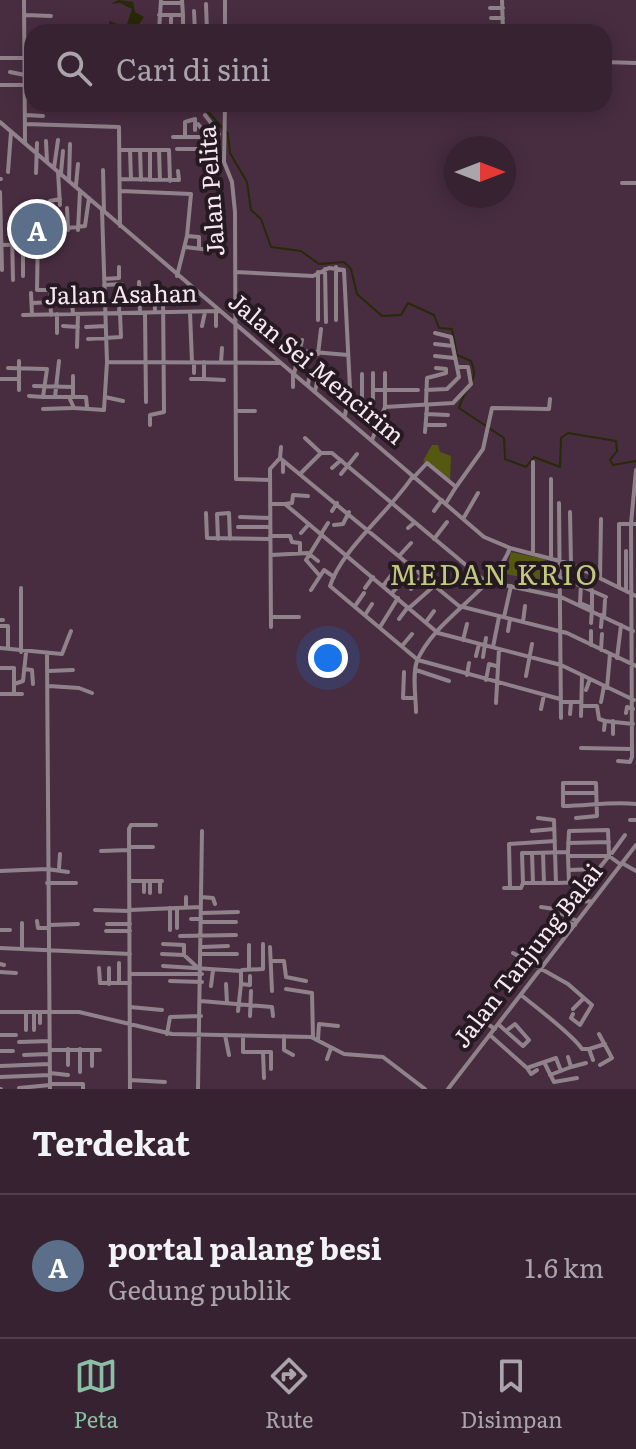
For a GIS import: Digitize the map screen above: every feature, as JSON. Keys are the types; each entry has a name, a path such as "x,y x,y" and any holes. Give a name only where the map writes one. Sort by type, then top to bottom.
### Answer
{"street":[{"path":"24,0 25,24"},
{"path":"225,0 225,24"},
{"path":"502,0 503,24"},
{"path":"159,24 161,2 182,2 183,24"},
{"path":"206,4 207,24"},
{"path":"490,8 503,8"},
{"path":"194,11 195,24"},
{"path":"25,15 51,16"},
{"path":"159,15 183,15"},
{"path":"171,15 171,24"},
{"path":"491,18 503,18"},
{"path":"0,58 24,57"},
{"path":"612,62 636,63"},
{"path":"10,72 24,70"},
{"path":"0,85 24,85"},
{"name":"Jalan Pelita","path":"224,112 224,164 234,193 236,480 270,480"},
{"path":"25,143 25,115 43,116"},
{"path":"173,137 210,138 223,133 205,115"},
{"path":"185,138 185,122 194,118 210,138 212,149 210,162 200,160"},
{"name":"Jalan Sei Mencirim","path":"0,122 120,226 157,253 177,276 345,415 490,541 571,564 635,595"},
{"path":"195,130 197,123"},
{"path":"25,124 118,127 120,226"},
{"path":"8,172 11,132"},
{"path":"49,234 50,200 60,202 58,140"},
{"path":"46,141 47,162"},
{"path":"36,173 37,143"},
{"path":"69,181 70,144"},
{"path":"177,149 212,149"},
{"path":"120,150 169,151 170,181"},
{"path":"130,150 131,179"},
{"path":"140,150 141,180"},
{"path":"150,150 150,180"},
{"path":"159,150 160,180"},
{"path":"58,171 63,151"},
{"path":"78,164 78,230"},
{"path":"43,409 87,407 104,411 107,362 103,170"},
{"path":"121,179 179,180 178,171"},
{"path":"622,183 636,183"},
{"path":"121,191 190,193 187,236 177,276"},
{"path":"0,192 2,268"},
{"path":"77,347 78,327 71,290 37,290 38,233 78,230 87,223 89,198"},
{"path":"67,208 68,230"},
{"path":"178,210 188,212"},
{"path":"22,212 50,212"},
{"path":"29,244 29,226 36,224 36,213"},
{"path":"12,234 13,280"},
{"path":"21,234 23,276"},
{"path":"185,247 210,250 210,234"},
{"path":"187,236 199,237 199,249"},
{"path":"1,245 38,244"},
{"path":"104,282 119,278 119,267"},
{"path":"235,272 307,276 336,267 346,272 350,389 345,415"},
{"path":"336,267 336,317 348,314"},
{"path":"325,269 326,322"},
{"path":"318,272 318,320"},
{"path":"104,282 122,284"},
{"path":"139,282 146,402"},
{"path":"154,282 155,313"},
{"path":"50,291 57,333"},
{"path":"88,339 121,337 120,291"},
{"path":"150,425 150,415 164,412 167,328 163,292"},
{"path":"31,293 32,315"},
{"path":"32,303 51,302"},
{"path":"216,326 218,311"},
{"name":"Jalan Asahan","path":"23,315 218,311"},
{"path":"190,312 194,373"},
{"path":"202,326 205,312"},
{"path":"63,326 78,327"},
{"path":"86,327 105,326"},
{"path":"318,354 321,329"},
{"path":"426,390 448,388 458,380 459,367 450,336 435,333"},
{"path":"293,387 293,373 302,340"},
{"path":"435,344 453,346"},
{"path":"221,362 222,348"},
{"path":"301,351 348,355"},
{"path":"435,356 454,358"},
{"path":"19,361 19,390"},
{"path":"55,397 59,361"},
{"path":"107,362 281,363"},
{"path":"178,362 179,373"},
{"path":"204,362 204,379"},
{"path":"426,414 449,414 453,403 471,384 468,367 459,367"},
{"path":"8,368 47,369 43,397"},
{"path":"425,432 427,378 441,377 446,373 446,369 436,368"},
{"path":"314,392 320,370"},
{"path":"308,385 310,372"},
{"path":"373,373 373,405"},
{"path":"375,443 385,407 385,373"},
{"path":"362,374 362,404"},
{"path":"73,376 71,397 74,408"},
{"path":"0,379 19,379"},
{"path":"191,379 224,380"},
{"path":"34,386 73,387"},
{"path":"350,389 362,389"},
{"path":"373,390 418,390"},
{"path":"29,396 86,397 87,407"},
{"path":"105,397 123,401"},
{"path":"434,511 483,449 492,407 549,409 550,399"},
{"path":"385,407 453,403"},
{"path":"236,411 255,411"},
{"path":"426,425 445,425"},
{"path":"435,425 435,432"},
{"path":"305,438 321,453 332,453 341,460 485,581 561,597 633,631"},
{"path":"281,447 283,472"},
{"path":"300,473 321,453"},
{"path":"341,474 357,454"},
{"path":"271,627 270,469 282,460"},
{"path":"282,460 328,492 414,568 430,577 459,606 561,631 635,665"},
{"path":"332,468 341,460"},
{"path":"533,462 533,554"},
{"path":"330,585 369,529 394,505 414,476 428,463 456,487"},
{"path":"618,761 630,762 634,734 636,470"},
{"path":"354,486 362,478"},
{"path":"551,479 551,559"},
{"path":"463,519 478,493"},
{"path":"270,504 292,503 293,495 308,496"},
{"path":"332,511 337,503"},
{"path":"559,503 561,718"},
{"path":"285,504 438,633 561,665 634,700"},
{"path":"334,525 343,524 349,512"},
{"path":"570,512 571,564"},
{"path":"206,513 206,538 290,536 292,542 299,543 300,554"},
{"path":"218,539 217,514 229,513 230,539"},
{"path":"240,517 270,518"},
{"path":"600,578 601,519"},
{"path":"434,539 447,522"},
{"path":"328,523 308,553 306,562 319,577 418,660 560,700 597,706 599,719 634,725"},
{"path":"408,528 414,523"},
{"path":"301,533 309,524"},
{"path":"619,587 619,525 634,527"},
{"path":"238,527 270,527"},
{"path":"400,555 411,543"},
{"path":"416,712 418,660 459,606 503,561 510,548"},
{"path":"626,551 626,591"},
{"path":"271,555 308,553 318,561"},
{"path":"392,593 414,568"},
{"path":"311,590 324,570 334,577"},
{"path":"383,586 393,573"},
{"path":"411,589 423,575"},
{"path":"355,606 373,577"},
{"path":"560,577 606,599 601,627"},
{"path":"399,619 408,607 435,585"},
{"path":"581,585 580,603 592,608 592,590"},
{"path":"496,703 496,648 511,586"},
{"path":"14,684 22,683 24,678 21,588"},
{"path":"380,627 398,598"},
{"path":"365,615 372,604"},
{"path":"523,622 525,606"},
{"path":"591,623 592,610"},
{"path":"426,622 434,611"},
{"path":"271,617 299,617"},
{"path":"505,618 508,631"},
{"path":"463,640 467,624"},
{"path":"617,658 621,625"},
{"path":"0,626 8,626 8,649"},
{"path":"0,648 63,653 71,631"},
{"path":"591,631 591,645"},
{"path":"402,646 412,634"},
{"path":"601,650 602,634"},
{"path":"480,656 486,638"},
{"path":"526,676 532,644"},
{"path":"620,644 634,645"},
{"path":"47,653 50,1086"},
{"path":"601,702 610,654"},
{"path":"467,675 469,663"},
{"path":"486,680 489,664 496,666"},
{"path":"438,677 440,667"},
{"path":"0,668 14,668 14,694"},
{"path":"24,669 32,670 33,681 24,678"},
{"path":"48,671 73,670"},
{"path":"416,670 449,681"},
{"path":"404,672 403,698 416,698"},
{"path":"577,684 580,675"},
{"path":"580,675 581,716"},
{"path":"586,690 590,679"},
{"path":"404,683 416,683"},
{"path":"48,686 77,687 92,693"},
{"path":"0,694 22,694"},
{"path":"541,709 544,695"},
{"path":"570,714 571,702"},
{"path":"626,713 627,707 633,709"},
{"path":"604,730 605,721"},
{"path":"613,721 613,734"},
{"path":"581,748 632,749"},
{"path":"576,818 596,817 597,806 594,782 563,783 563,806 597,806 636,804"},
{"path":"563,793 596,793"},
{"path":"538,818 554,819 556,883"},
{"path":"130,1089 130,825 156,825"},
{"path":"532,831 555,829"},
{"path":"569,883 569,831 608,830 610,855"},
{"path":"198,1089 202,831"},
{"path":"523,883 588,882 625,835"},
{"path":"521,843 523,883 521,888 507,888 507,844 521,843 555,841"},
{"path":"568,843 609,842"},
{"name":"Jalan Tanjung Balai","path":"448,1089 636,845"},
{"path":"101,851 153,847"},
{"path":"522,853 610,855 636,871"},
{"path":"532,853 533,883"},
{"path":"543,853 544,883"},
{"path":"59,869 60,854"},
{"path":"0,871 59,869 68,872"},
{"path":"569,870 599,869"},
{"path":"130,881 161,881 160,892"},
{"path":"144,892 147,881"},
{"path":"147,881 150,893"},
{"path":"47,883 76,883"},
{"path":"186,897 186,908"},
{"path":"201,897 213,898 215,904"},
{"path":"573,902 593,901"},
{"path":"541,907 564,910 562,914 576,923"},
{"path":"170,908 170,930"},
{"path":"177,908 177,928"},
{"path":"95,910 186,908 202,915 236,922"},
{"path":"191,919 238,912"},
{"path":"552,917 576,923"},
{"path":"37,921 38,928 78,924"},
{"path":"22,923 22,949"},
{"path":"107,924 130,924"},
{"path":"0,930 10,930"},
{"path":"106,931 130,931"},
{"path":"180,936 236,935"},
{"path":"163,944 183,945 184,955"},
{"path":"263,944 263,969"},
{"path":"249,945 249,968"},
{"path":"202,947 228,946"},
{"path":"270,947 272,991"},
{"path":"0,948 93,951 96,955 130,954"},
{"path":"513,953 541,969 584,998 592,1005 580,1025 571,1018 584,998"},
{"path":"162,954 184,955 200,970"},
{"path":"201,954 237,954"},
{"path":"550,956 560,960"},
{"path":"271,961 284,961 286,977 306,981"},
{"path":"119,963 119,983"},
{"path":"163,966 200,970"},
{"path":"99,968 100,983 130,983"},
{"path":"109,968 109,984"},
{"path":"130,974 271,969"},
{"path":"211,986 213,970"},
{"path":"238,1011 241,971"},
{"path":"0,972 16,973"},
{"path":"250,976 250,1016"},
{"path":"170,981 202,982"},
{"path":"226,984 227,1003"},
{"path":"241,984 250,988"},
{"path":"286,989 312,993 316,1038"},
{"path":"521,995 576,1038 582,1049 605,1044"},
{"path":"201,1001 272,1007 273,1016"},
{"path":"130,1007 162,1010"},
{"path":"0,1012 79,1012 167,1034 316,1038 348,1055 383,1057 425,1089"},
{"path":"26,1012 26,1030"},
{"path":"37,1012 40,1023"},
{"path":"34,1030 37,1012"},
{"path":"167,1034 170,1017 201,1016"},
{"path":"469,1020 484,1021 506,1031 523,1046 529,1040 515,1024 506,1031"},
{"path":"316,1038 319,1024 338,1026"},
{"path":"599,1034 612,1058 600,1065"},
{"path":"0,1035 16,1035"},
{"path":"225,1035 229,1055"},
{"path":"490,1035 531,1074"},
{"path":"243,1036 242,1049 271,1052 271,1069"},
{"path":"284,1036 284,1050 293,1055"},
{"path":"19,1042 50,1041"},
{"path":"327,1059 331,1048"},
{"path":"68,1049 68,1065"},
{"path":"24,1055 68,1049 100,1050"},
{"path":"80,1049 80,1072"},
{"path":"589,1049 593,1060"},
{"path":"92,1050 92,1066"},
{"path":"0,1051 13,1051"},
{"path":"263,1052 264,1078"},
{"path":"527,1068 565,1056 571,1067"},
{"path":"556,1058 561,1071"},
{"path":"0,1066 60,1061"},
{"path":"544,1062 559,1084 577,1078"},
{"path":"550,1075 586,1063"},
{"path":"525,1079 537,1070"},
{"path":"0,1077 68,1075"},
{"path":"130,1080 165,1082"},
{"path":"19,1088 83,1086 90,1083"}],"shaded area":[{"path":"118,0 133,2 135,12 144,17 139,24 127,24 132,9 120,3 111,4"},
{"path":"432,445 438,445 440,452 451,456 450,482 423,461"},
{"path":"511,552 545,559 541,581 506,574"}],"waterway":[{"path":"208,112 228,134 230,153 247,182 251,210 261,219 271,247 301,251 319,264 344,262 351,269 357,294 382,316 401,315 408,303 434,315 439,328 452,329 457,355 471,361 474,368 473,380 459,408 504,438 505,459 526,467 534,457 560,467 561,438 568,433 616,441 617,451 610,460 613,465 636,461"}],"place":[{"name":"portal palang besi","path":"37,229"}],"district":[{"name":"MEDAN KRIO","path":"494,575"}]}
